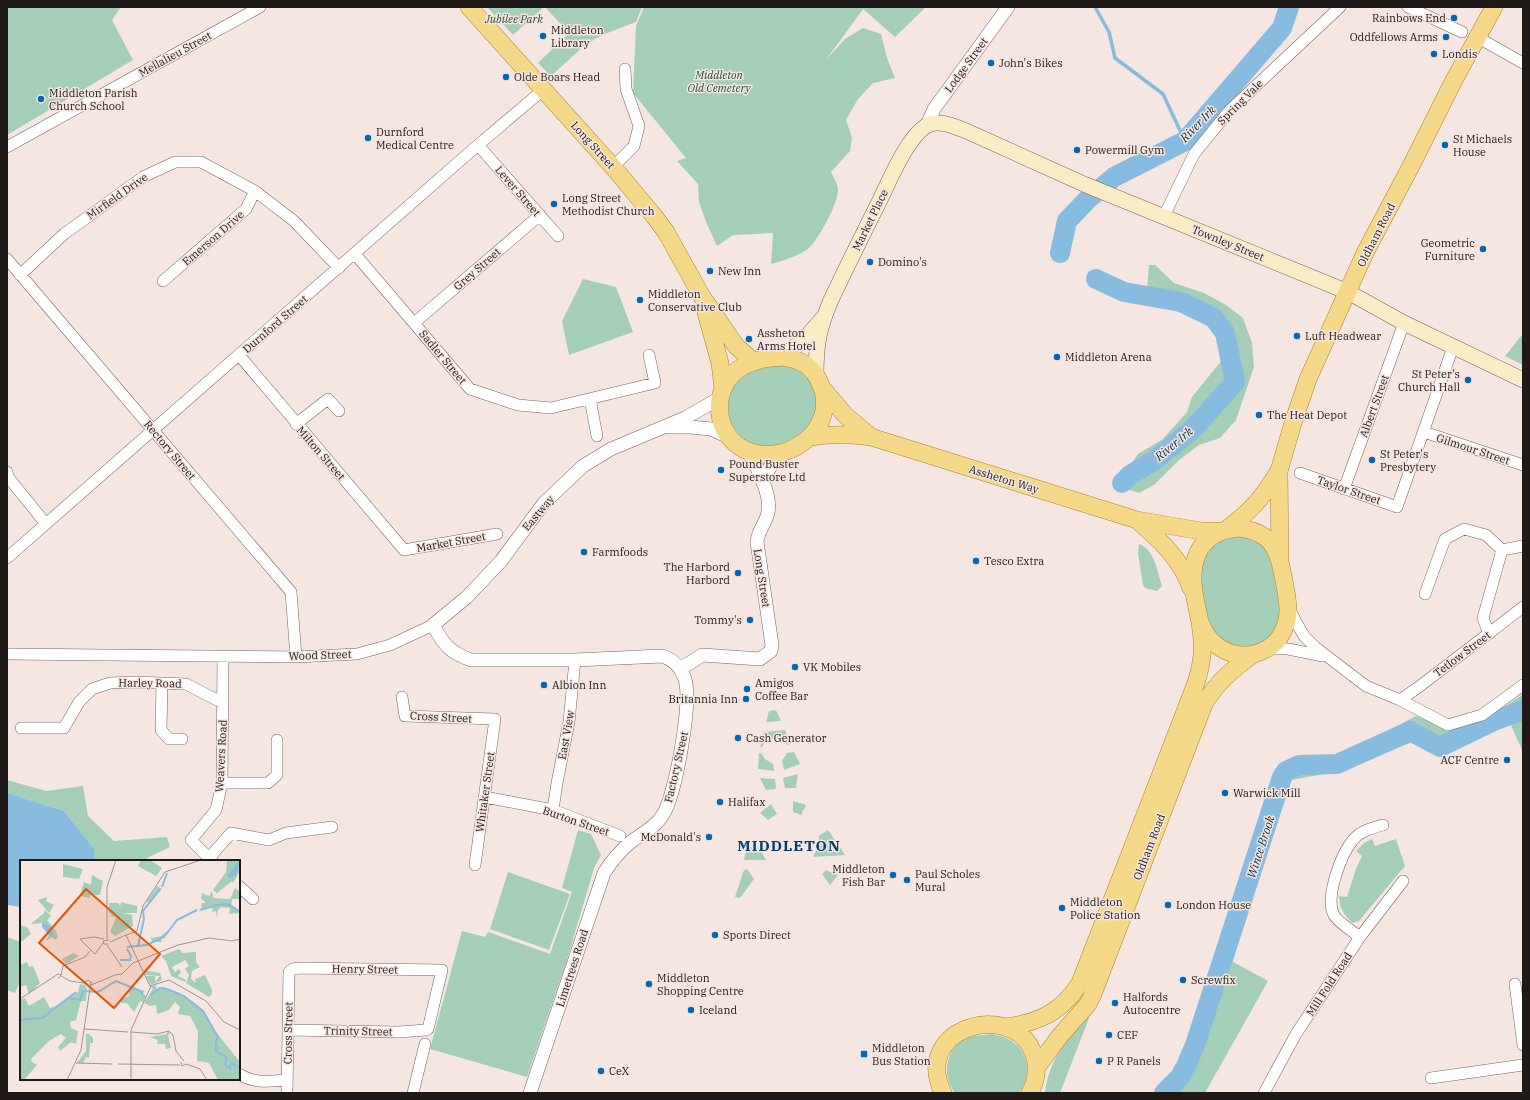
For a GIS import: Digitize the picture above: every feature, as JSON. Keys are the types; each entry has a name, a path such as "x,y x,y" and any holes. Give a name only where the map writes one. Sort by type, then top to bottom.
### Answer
{"main road":[{"name":"Long Street","path":"469,7 613,167 666,232 701,295 736,346 754,362"},
{"name":"Oldham Road","path":"1224,530 1243,517 1257,504 1279,471 1293,423 1308,380 1365,253 1469,35 1494,7"},
{"name":"Townley Street","path":"927,125 936,123 945,124 964,130 1086,185 1348,292 1404,323 1523,380"},
{"name":"Market Place","path":"819,382 816,348 822,320 897,166 911,142 927,125"},
{"name":"Long Street","path":"701,295 720,363 722,394"},
{"name":"Market Place","path":"783,356 808,335 822,320"},
{"path":"783,356 801,361 809,366 819,382 825,400 823,418 819,427 810,437 800,444 779,453 762,454 748,451 739,446 731,438 722,422 720,412 722,394 728,380 735,372 754,362 765,358 783,356"},
{"name":"Assheton Way","path":"819,382 845,415 871,437"},
{"name":"Assheton Way","path":"810,437 830,434 851,434 871,437 1137,520 1201,531 1224,530"},
{"name":"Oldham Road","path":"1279,471 1280,558"},
{"name":"Assheton Way","path":"1137,520 1168,549 1180,564 1189,581 1195,599"},
{"path":"1246,528 1260,534 1270,541 1280,558 1289,607 1288,619 1286,627 1278,639 1261,651 1243,655 1233,654 1223,650 1207,636 1200,623 1193,583 1194,561 1204,543 1212,536 1224,530 1246,528"},
{"name":"Oldham Road","path":"1005,1027 1031,1022 1049,1014 1067,1001 1080,983 1196,683 1203,652 1203,638 1200,623"},
{"name":"Oldham Road","path":"1030,1093 1037,1072 1059,1037 1088,1004 1093,994 1204,704 1211,693 1230,672 1261,651"},
{"path":"930,1093 940,1052 952,1036 972,1026 993,1025 1005,1027 1019,1034 1032,1048 1037,1072 1037,1093"},
{"path":"937,1062 937,1075 943,1093"}],"street":[{"name":"Mellalieu Street","path":"7,148 260,7"},
{"name":"Lodge Street","path":"927,125 934,109 1008,7"},
{"name":"Spring Vale","path":"1164,216 1194,154 1229,111 1340,7"},
{"path":"1408,7 1469,35 1523,63"},
{"path":"613,167 634,146 639,126 626,89 625,69"},
{"name":"Durnford Street","path":"7,558 478,145 544,90"},
{"name":"Lever Street","path":"478,145 558,236"},
{"name":"Mirfield Drive","path":"20,275 64,234 143,177 174,162 201,162 255,191 294,221 339,268"},
{"name":"Emerson Drive","path":"163,281 246,209 255,191"},
{"name":"Grey Street","path":"414,323 540,215"},
{"name":"Sadler Street","path":"355,254 470,389 518,405 551,408 655,383 649,355"},
{"name":"Rectory Street","path":"7,259 291,592 296,657"},
{"name":"Albert Street","path":"1344,489 1404,323"},
{"path":"1424,432 1453,346"},
{"name":"Milton Street","path":"239,355 404,550"},
{"name":"Eastway","path":"433,625 467,597 501,560 544,503 583,466 611,449 663,428 689,415 722,394"},
{"path":"296,424 328,399 338,411"},
{"path":"590,399 597,436"},
{"name":"Eastway","path":"663,428 690,427 711,430 731,438"},
{"name":"Taylor Street","path":"1300,473 1397,507 1424,432"},
{"name":"Gilmour Street","path":"1424,432 1523,465"},
{"name":"Long Street","path":"679,668 702,655 754,659 763,657 771,651 772,645 757,542 760,529 768,514 769,502 763,483 748,451"},
{"path":"763,483 769,469 779,453"},
{"path":"7,472 8,477 46,524"},
{"path":"1425,594 1445,540 1464,529 1486,535 1502,550"},
{"name":"Market Street","path":"404,550 497,534"},
{"path":"1502,550 1523,546"},
{"path":"1489,634 1483,618 1502,550"},
{"path":"1289,607 1304,636 1315,647 1366,686 1400,700 1448,725 1482,715 1523,685"},
{"name":"Tetlow Street","path":"1400,700 1523,607"},
{"path":"433,625 443,643 457,655 471,660 575,660 662,656 672,661 679,668"},
{"name":"Wood Street","path":"7,654 296,657 357,654 390,645 433,625"},
{"path":"1261,651 1308,652 1328,657"},
{"name":"Weavers Road","path":"210,860 191,840 216,810 222,783 223,656"},
{"name":"East View","path":"554,810 557,783 569,722 575,660"},
{"name":"Factory Street","path":"622,842 650,829 664,814 670,797 680,754 686,716 686,684 679,668"},
{"name":"Harley Road","path":"21,728 64,728 79,702 92,689 110,683 135,682 186,684 223,703"},
{"path":"162,684 161,730 169,739 182,739"},
{"name":"Cross Street","path":"402,697 405,716 495,719"},
{"name":"Whitaker Street","path":"475,865 495,719"},
{"path":"222,783 268,783 277,775 277,740"},
{"name":"Burton Street","path":"485,797 554,810 622,842"},
{"path":"1360,937 1333,914 1331,902 1334,885 1343,857 1353,839 1364,831 1383,825"},
{"path":"210,860 231,833 270,840 286,833 332,827"},
{"name":"Limetrees Road","path":"532,1092 601,880 622,842"},
{"name":"Mill Fold Road","path":"1264,1093 1296,1034 1360,937 1403,881"},
{"path":"240,887 253,899"},
{"name":"Henry Street","path":"289,972 292,969 298,968 442,970 428,1029"},
{"name":"Cross Street","path":"287,1093 289,972"},
{"path":"1515,984 1523,1045"},
{"name":"Trinity Street","path":"288,1030 399,1032 423,1031 428,1029"},
{"path":"413,1093 425,1044"},
{"path":"1431,1078 1523,1065"},
{"path":"240,1075 253,1081 287,1080"}],"green space":[{"name":"Middleton Parish Church School","path":"7,7 121,7 112,20 133,60 7,135"},
{"name":"Jubilee Park","path":"487,7 544,7 513,35"},
{"name":"Jubilee Park","path":"545,7 642,7 636,22 602,35 585,45 551,76 538,63 569,33"},
{"name":"Middleton Old Cemetery","path":"644,7 926,7 895,37 863,9 826,60 845,39 863,28 881,34 887,58 895,78 873,83 858,99 846,120 852,138 850,151 831,172 838,187 835,202 832,211 814,242 802,253 771,264 773,233 733,235 717,246 699,202 698,184 677,161 686,158 633,93 636,26"},
{"path":"1149,265 1155,265 1174,283 1204,293 1226,305 1243,318 1252,343 1254,367 1236,420 1220,438 1199,445 1179,460 1154,485 1139,493 1114,484 1126,471 1138,454 1163,439 1187,412 1192,397 1222,360 1222,339 1206,320 1146,302"},
{"path":"583,279 616,287 633,332 569,355 562,321"},
{"path":"1523,335 1523,365 1505,356"},
{"path":"782,365 800,372 807,378 816,394 817,403 815,413 806,429 792,439 775,445 757,445 740,436 734,428 728,408 729,398 739,381 747,374 764,367"},
{"path":"1237,535 1255,540 1267,551 1273,563 1281,602 1279,621 1272,633 1262,642 1249,647 1234,646 1221,639 1214,632 1205,612 1202,593 1201,570 1206,554 1214,544"},
{"path":"1139,544 1149,551 1155,562 1162,586 1157,591 1145,588 1143,585 1138,553"},
{"path":"1523,694 1523,752 1503,708"},
{"path":"776,710 781,721 766,722 769,711"},
{"path":"1416,716 1450,728 1462,741 1436,749 1423,741 1410,743 1346,770 1292,780 1228,959 1268,981 1205,1093 1160,1093 1173,1080 1181,1069 1194,1041 1217,968 1214,965 1276,789 1293,763 1303,759 1342,755"},
{"path":"785,730 790,744 787,745 781,740 774,738 760,747 764,732"},
{"path":"794,752 800,764 784,770 782,761 787,753"},
{"path":"759,753 773,764 774,771 758,769"},
{"path":"798,774 796,788 785,788 783,778"},
{"path":"760,778 775,779 776,789 766,790"},
{"path":"7,780 46,791 83,786 88,816 114,841 167,837 170,847 147,858 147,860 94,860 94,849 64,811 7,793"},
{"path":"793,801 806,805 801,815 793,812"},
{"path":"771,804 777,814 768,820 760,813"},
{"path":"578,830 591,834 601,855 594,868 567,960 527,1077 430,1049 462,931 485,937 488,932 550,954 572,892 562,888"},
{"path":"828,830 845,855 813,857 819,844 819,836"},
{"path":"1372,839 1375,846 1396,839 1405,866 1359,921 1353,923 1343,911 1339,896 1347,897 1362,856 1356,851 1364,843"},
{"path":"747,846 759,848 766,860 744,860"},
{"path":"747,869 754,879 740,898 735,897 744,870"},
{"path":"826,870 838,875 830,885 822,874"},
{"path":"508,872 570,894 549,950 490,929"},
{"path":"7,937 20,942 20,981 15,993 7,990"},
{"path":"1091,1013 1060,1093 1045,1093 1047,1081 1055,1059 1067,1040"},
{"path":"992,1034 1011,1040 1023,1053 1026,1059 1027,1073 1023,1087 1019,1093 955,1093 948,1078 947,1070 950,1055 954,1048 960,1042 968,1038"}],"water":[{"path":"7,793 64,811 94,849 94,860 20,860 20,907 7,905"}],"waterway":[{"path":"1095,7 1109,32 1115,58 1163,94 1185,141"},
{"name":"River Irk","path":"1060,253 1067,221 1087,200 1114,177 1185,141 1282,28 1289,7"},
{"name":"River Irk","path":"1096,279 1124,292 1181,302 1214,318 1225,333 1235,382 1193,429 1155,460 1130,475 1122,483"},
{"name":"Wince Brook","path":"1164,1093 1180,1077 1195,1045 1282,777 1286,771 1299,765 1337,764 1410,731 1440,747 1494,721 1523,710"}],"place":[{"name":"Rainbows End","path":"1454,18"},
{"name":"Middleton Library","path":"543,36"},
{"name":"Oddfellows Arms","path":"1446,37"},
{"name":"Londis","path":"1434,54"},
{"name":"John's Bikes","path":"991,63"},
{"name":"Olde Boars Head","path":"506,77"},
{"name":"Middleton Parish Church School","path":"41,99"},
{"name":"Durnford Medical Centre","path":"368,138"},
{"name":"St Michaels House","path":"1445,145"},
{"name":"Powermill Gym","path":"1077,150"},
{"name":"Long Street Methodist Church","path":"554,204"},
{"name":"Geometric Furniture","path":"1483,249"},
{"name":"Domino's","path":"870,262"},
{"name":"New Inn","path":"710,271"},
{"name":"Middleton Conservative Club","path":"640,300"},
{"name":"Luft Headwear","path":"1297,336"},
{"name":"Assheton Arms Hotel","path":"749,339"},
{"name":"Middleton Arena","path":"1057,357"},
{"name":"St Peter's Church Hall","path":"1468,380"},
{"name":"The Heat Depot","path":"1259,415"},
{"name":"St Peter's Presbytery","path":"1372,460"},
{"name":"Pound Buster Superstore Ltd","path":"721,470"},
{"name":"Farmfoods","path":"584,552"},
{"name":"Tesco Extra","path":"976,561"},
{"name":"The Harbord Harbord","path":"738,573"},
{"name":"Tommy's","path":"750,620"},
{"name":"VK Mobiles","path":"795,667"},
{"name":"Albion Inn","path":"544,685"},
{"name":"Amigos Coffee Bar","path":"747,689"},
{"name":"Britannia Inn","path":"746,699"},
{"name":"Cash Generator","path":"738,738"},
{"name":"ACF Centre","path":"1507,760"},
{"name":"Warwick Mill","path":"1225,793"},
{"name":"Halifax","path":"720,802"},
{"name":"McDonald's","path":"709,837"},
{"name":"Middleton Fish Bar","path":"893,875"},
{"name":"Paul Scholes Mural","path":"907,880"},
{"name":"London House","path":"1168,905"},
{"name":"Middleton Police Station","path":"1062,908"},
{"name":"Sports Direct","path":"715,935"},
{"name":"Screwfix","path":"1183,980"},
{"name":"Middleton Shopping Centre","path":"649,984"},
{"name":"Halfords Autocentre","path":"1115,1003"},
{"name":"Iceland","path":"691,1010"},
{"name":"CEF","path":"1109,1035"},
{"name":"Middleton Bus Station","path":"864,1054"},
{"name":"P R Panels","path":"1099,1061"},
{"name":"CeX","path":"601,1071"}],"district":[{"name":"MIDDLETON","path":"789,846"}]}
